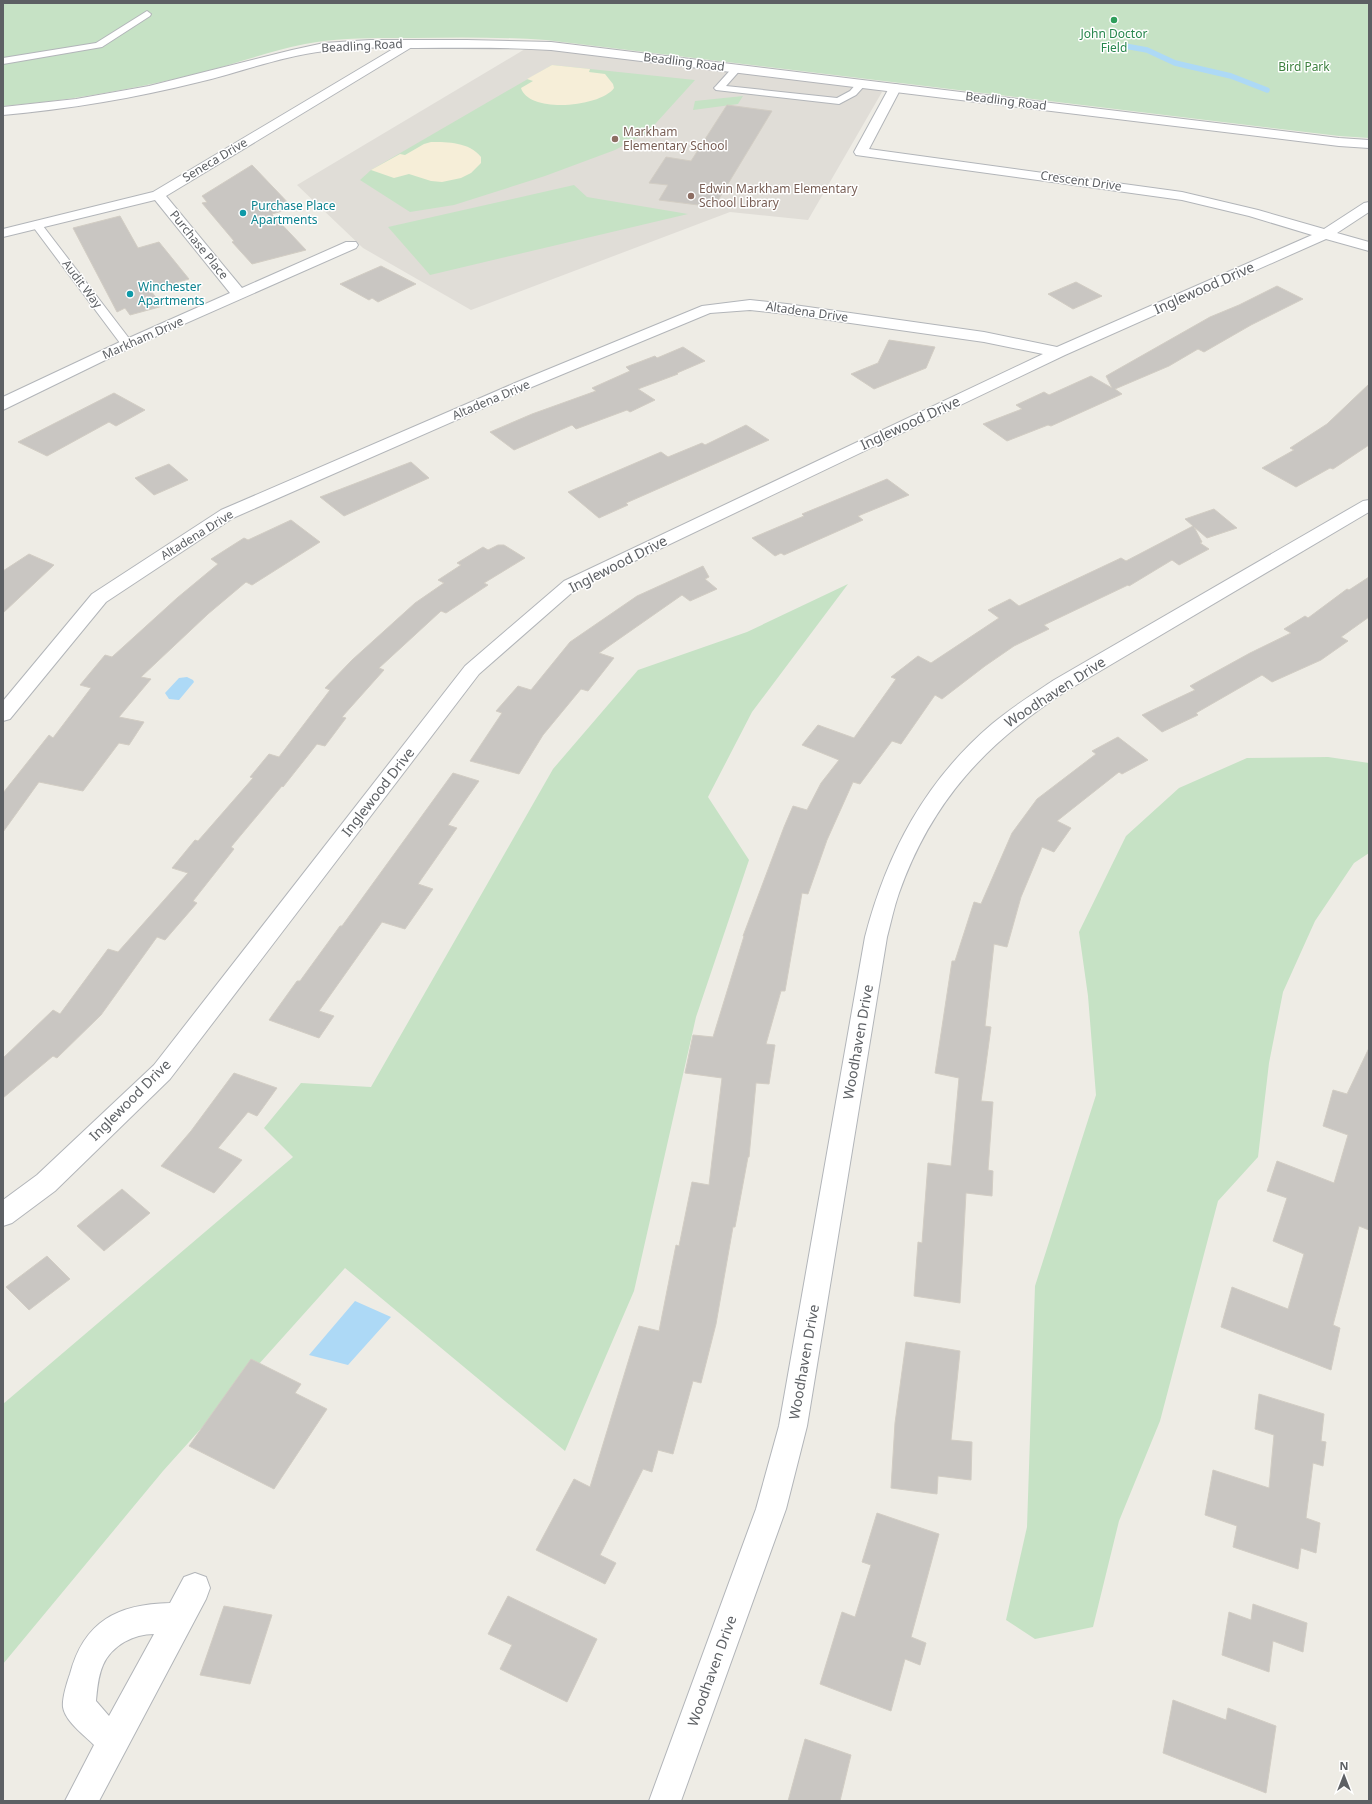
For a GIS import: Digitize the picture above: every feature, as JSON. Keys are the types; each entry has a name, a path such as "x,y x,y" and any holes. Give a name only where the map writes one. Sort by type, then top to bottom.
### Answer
{"street":[{"name":"Beadling Road","path":"3,111 57,106 128,95 319,48 366,44 517,44 737,68 1369,144"},
{"name":"Seneca Drive","path":"3,233 158,195 408,44"},
{"name":"Crescent Drive","path":"895,88 861,152 1182,196 1253,213 1369,247"},
{"name":"Purchase Place","path":"158,195 239,294"},
{"name":"Inglewood Drive","path":"3,1215 46,1183 162,1072 472,670 570,585 1059,352 1326,234 1369,206"},
{"name":"Markham Drive","path":"3,405 127,344 351,245"},
{"name":"Altadena Drive","path":"3,714 99,598 227,514 521,386 706,309 750,305 787,309 984,337 1059,352"},
{"name":"Woodhaven Drive","path":"665,1801 771,1509 793,1426 876,937 888,892 908,847 932,804 960,769 990,736 1024,709 1061,685 1369,505"},
{"path":"81,1801 195,1588"},
{"path":"113,1742 80,1707 85,1670 91,1652 110,1633 137,1621 179,1618"}],"lane":[{"path":"3,61 99,45 147,14"},
{"path":"737,68 719,88 840,101 853,93 861,84"},
{"name":"Audit Way","path":"36,224 127,344"}],"shaded area":[{"name":"Markham Elementary School","path":"525,49 549,50 876,89 882,92 808,220 730,212 471,310 363,248 297,185"}],"green space":[{"name":"Bird Park","path":"3,3 1369,3 1369,138 1339,136 546,40 463,37 372,38 318,42 290,47 205,71 144,85 74,98 3,106"},
{"path":"552,65 695,80 647,133 615,150 545,176 454,205 410,212 360,180 371,170"},
{"path":"743,96 738,104 693,110 695,101"},
{"path":"574,185 587,197 688,214 430,275 388,227"},
{"path":"848,584 752,712 708,797 749,860 696,1017 634,1291 565,1451 345,1268 163,1471 3,1664 3,1404 293,1157 264,1128 301,1083 371,1087 553,769 638,670 747,632"},
{"path":"1328,757 1369,763 1369,853 1354,863 1315,921 1283,992 1269,1063 1258,1157 1218,1201 1160,1421 1119,1521 1093,1627 1035,1639 1006,1620 1027,1527 1035,1286 1096,1095 1088,996 1079,932 1126,836 1179,788 1247,758"}],"sand":[{"path":"552,65 590,69 589,72 605,74 613,84 614,88 607,95 595,100 581,103 566,105 537,102 527,96 521,88 533,81 527,79"},
{"path":"431,142 458,144 471,148 481,157 481,163 471,173 461,178 442,182 431,181 409,174 394,178 371,170 400,154 405,155 424,144"}],"water":[{"path":"187,677 194,682 179,700 169,699 165,693 179,678"},
{"path":"355,1301 391,1317 348,1365 309,1355"}],"building":[{"name":"Markham Elementary School","path":"727,105 772,111 714,207 659,200 668,185 649,183 666,157 691,161"},
{"path":"252,165 293,208 272,214 306,250 252,264 232,242 234,241 202,203 207,202 202,196"},
{"path":"120,216 138,248 159,242 189,279 150,290 163,306 130,315 125,308 117,312 73,228"},
{"path":"381,266 416,284 378,302 372,298 369,300 340,284"},
{"path":"1076,282 1102,296 1073,309 1048,294"},
{"path":"1277,286 1303,299 1251,325 1204,352 1198,349 1169,366 1115,389 1122,394 1051,426 1048,425 1007,441 983,424 1022,409 1016,405 1044,392 1049,395 1091,376 1112,388 1106,376 1210,317 1239,305"},
{"path":"889,340 935,347 926,368 874,389 851,374 878,363"},
{"path":"683,347 705,361 677,373 678,374 638,389 655,400 630,412 627,410 576,429 572,425 514,450 490,432 532,414 596,391 592,388 630,371 626,367 655,356 657,358"},
{"path":"1369,384 1369,445 1333,469 1330,468 1296,487 1262,468 1294,450 1290,448 1327,424"},
{"path":"114,393 145,410 116,426 109,422 47,456 18,442"},
{"path":"746,425 769,440 626,503 628,505 599,518 568,492 661,452 668,457 702,443 705,445"},
{"path":"411,462 429,478 344,516 320,497"},
{"path":"169,464 188,480 154,495 135,478"},
{"path":"887,479 909,495 858,516 863,520 784,555 781,553 775,556 752,538 804,516 802,514"},
{"path":"1214,509 1237,528 1207,538 1194,527 1202,542 1200,543 1209,549 1179,565 1172,560 1129,586 1128,585 1044,625 1049,629 1014,646 942,699 935,695 901,744 892,741 860,784 853,782 827,840 808,894 802,893 785,991 781,991 766,1044 775,1045 769,1084 756,1083 749,1157 735,1227 733,1227 716,1324 701,1383 693,1381 673,1454 658,1450 652,1472 643,1469 600,1555 616,1563 605,1584 536,1550 574,1479 590,1487 639,1326 659,1331 676,1245 679,1246 692,1182 709,1185 722,1078 685,1073 693,1035 713,1037 743,936 793,806 807,810 821,783 839,760 802,745 818,725 854,738 896,679 891,677 918,656 931,663 999,618 988,610 1010,599 1019,606 1121,558 1126,561 1193,526 1185,519"},
{"path":"291,520 320,542 252,585 246,582 208,614 141,677 151,679 119,717 144,722 129,745 119,743 83,791 39,782 3,832 3,793 49,735 53,738 91,688 80,685 105,655 112,657 177,598 218,564 211,559 244,538 248,540"},
{"path":"498,545 504,545 525,558 484,583 488,585 446,613 441,611 379,668 384,670 342,717 346,718 325,746 317,744 283,787 282,786 231,847 234,849 193,901 197,903 165,940 157,937 101,1015 57,1058 53,1056 3,1098 3,1058 53,1010 60,1014 108,949 118,952 188,873 172,868 195,840 198,841 253,778 250,777 269,754 279,757 330,690 325,688 352,660 415,603 444,583 438,580 461,565 457,563 483,547 488,550"},
{"path":"29,554 54,565 3,613 3,571"},
{"path":"703,566 709,577 705,579 717,589 690,601 682,595 599,653 614,658 588,691 581,689 543,735 519,774 470,761 502,713 496,711 518,686 531,690 570,642 637,596"},
{"path":"1369,577 1369,617 1341,637 1348,641 1321,660 1272,682 1262,675 1196,713 1198,715 1162,732 1142,715 1195,690 1190,686 1250,653 1291,633 1284,629 1305,616 1308,618 1347,589 1349,590"},
{"path":"1118,737 1148,760 1122,774 1119,772 1057,821 1071,828 1054,852 1042,847 1021,897 1007,947 994,944 985,1026 991,1027 981,1101 993,1102 988,1170 993,1171 992,1196 966,1193 960,1303 914,1296 918,1242 922,1243 928,1163 951,1166 959,1078 935,1073 952,961 955,961 974,902 981,904 1012,833 1037,799 1096,754 1092,751"},
{"path":"453,773 479,781 448,825 457,828 418,884 433,889 405,929 382,922 319,1011 334,1016 319,1038 269,1020 297,981 300,981 340,926 342,926"},
{"path":"1369,1048 1369,1230 1359,1226 1333,1325 1340,1328 1331,1370 1221,1327 1232,1287 1288,1309 1304,1254 1273,1241 1287,1198 1267,1191 1277,1161 1334,1183 1348,1135 1323,1126 1333,1090 1347,1094"},
{"path":"234,1073 277,1088 257,1116 248,1112 218,1148 242,1160 214,1193 161,1166 191,1131"},
{"path":"122,1189 150,1213 104,1251 77,1226"},
{"path":"47,1256 70,1279 29,1310 6,1287"},
{"path":"906,1342 960,1351 951,1440 972,1442 971,1480 938,1476 937,1494 891,1488 895,1423"},
{"path":"251,1359 301,1384 295,1393 327,1409 274,1489 189,1446"},
{"path":"1259,1394 1324,1414 1321,1441 1326,1442 1323,1466 1313,1463 1306,1518 1320,1523 1316,1553 1301,1548 1298,1569 1233,1547 1237,1526 1205,1515 1213,1470 1269,1488 1274,1435 1255,1429"},
{"path":"877,1513 939,1534 911,1637 926,1643 920,1665 905,1659 891,1711 820,1684 842,1612 855,1617 871,1565 862,1562"},
{"path":"508,1596 597,1639 567,1702 500,1669 512,1645 488,1634"},
{"path":"1253,1604 1307,1623 1303,1652 1273,1641 1269,1672 1222,1655 1229,1612 1251,1620"},
{"path":"224,1606 272,1615 250,1684 200,1675"},
{"path":"1173,1700 1226,1720 1228,1708 1276,1726 1266,1793 1163,1753"},
{"path":"805,1739 851,1755 840,1801 788,1801"}],"waterway":[{"path":"1125,46 1147,50 1175,63 1231,76 1267,90"}],"place":[{"name":"John Doctor Field","path":"1114,20"},
{"name":"Markham Elementary School","path":"615,139"},
{"name":"Edwin Markham Elementary School Library","path":"691,196"},
{"name":"Purchase Place Apartments","path":"243,213"},
{"name":"Winchester Apartments","path":"130,294"}]}
